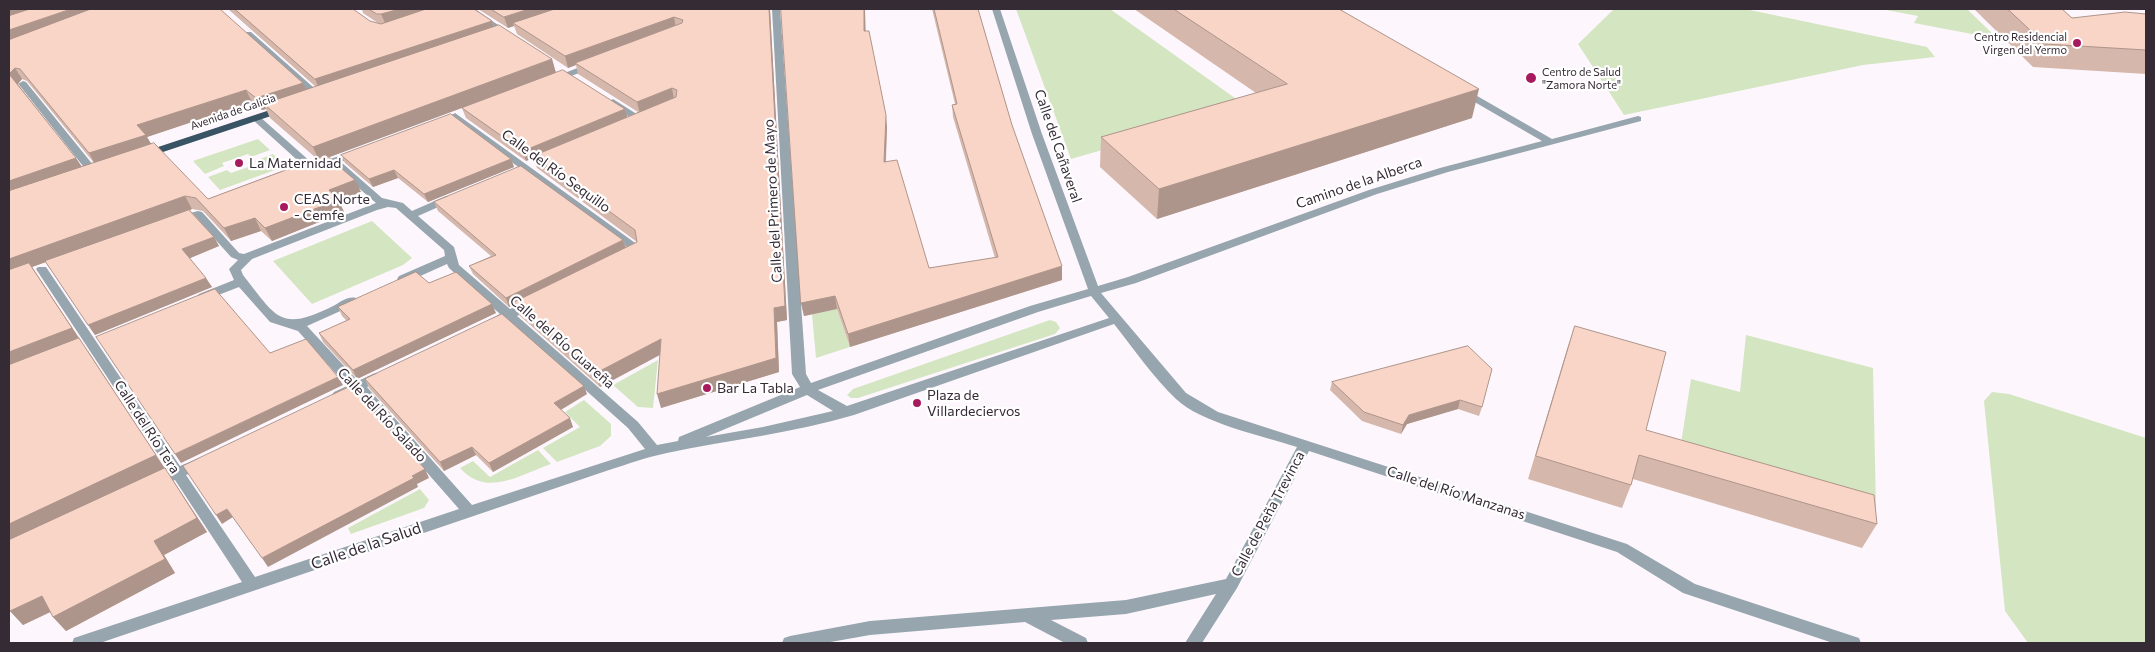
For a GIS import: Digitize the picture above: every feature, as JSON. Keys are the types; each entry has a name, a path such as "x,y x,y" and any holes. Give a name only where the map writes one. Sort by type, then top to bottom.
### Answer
{"highway":[{"path":"488,39 511,32"},
{"name":"Avenida de Galicia","path":"129,160 292,106"}],"street":[{"path":"470,9 511,32 519,43"},
{"name":"Calle del Primero de Mayo","path":"776,9 797,364 800,378 808,388"},
{"name":"Calle del Cañaveral","path":"996,9 1037,134 1095,293"},
{"path":"241,27 318,97"},
{"path":"546,82 600,62"},
{"path":"555,66 582,82"},
{"path":"23,84 93,173"},
{"path":"1453,85 1552,143"},
{"path":"604,97 644,118 626,125"},
{"path":"443,120 467,112"},
{"name":"Calle del Río Sequillo","path":"455,116 634,247 634,252 620,261"},
{"path":"256,118 308,165 322,166 364,150"},
{"name":"Camino de la Alberca","path":"1095,293 1391,187 1471,163 1638,119"},
{"path":"334,161 378,200 388,204"},
{"path":"514,172 537,162"},
{"path":"411,215 459,194"},
{"path":"189,303 241,282 234,271 236,266 246,259 374,207 388,204"},
{"name":"Calle del Río Guareña","path":"388,204 398,205 450,249 452,255 450,258 453,266 633,425 654,451"},
{"path":"164,224 195,214 235,255 246,259"},
{"path":"396,282 450,258"},
{"name":"Calle del Río Tera","path":"42,269 252,585"},
{"name":"Calle del Río Salado","path":"241,282 275,320 302,328 356,387 364,392 469,511"},
{"path":"654,451 808,388 1034,309 1095,293"},
{"name":"Calle del Río Manzanas","path":"1095,293 1181,396 1194,406 1213,415 1622,548 1690,588 1853,643"},
{"path":"292,324 308,320 361,297"},
{"path":"476,330 541,299"},
{"path":"654,451 794,426 849,412 1117,319"},
{"path":"330,400 391,370"},
{"path":"808,388 823,400 849,412"},
{"name":"Calle de Peña Trevinca","path":"1193,643 1231,584 1306,444"},
{"name":"Calle de la Salud","path":"80,643 469,511 654,451"},
{"path":"140,490 215,456"},
{"name":"Calle de Peña Trevinca","path":"790,643 870,628 1126,607 1231,584"},
{"path":"1025,614 1080,643"}],"green space":[{"path":"1016,9 1110,9 1249,108 1071,159"},
{"path":"1614,9 1745,9 1927,47 1935,57 1863,65 1624,115 1578,44"},
{"path":"1881,9 1967,9 1998,39 1914,23 1918,16"},
{"path":"258,139 270,150 251,157 248,154 222,163 224,166 205,174 193,161"},
{"path":"273,154 286,166 220,190 208,177 227,170 231,173 257,164 255,161"},
{"path":"372,221 412,258 403,265 312,304 273,261"},
{"path":"837,309 850,347 816,358 812,314"},
{"path":"1050,320 1056,322 1060,328 1055,334 858,398 851,398 847,395 853,389"},
{"path":"1746,335 1873,368 1876,508 1680,450 1691,379 1740,392"},
{"path":"658,360 653,408 638,407 613,385"},
{"path":"1992,392 2009,394 2146,438 2146,643 2028,643 2005,611 1984,401"},
{"path":"584,400 611,424 611,436 600,446 557,462 543,448 580,427 565,412"},
{"path":"538,450 551,464 504,481 481,482 470,477 460,468 473,461 490,477"},
{"path":"420,489 429,500 424,508 351,534 348,528"}],"building":[{"path":"30,9 71,9 9,30 9,16"},
{"path":"91,9 220,9 303,83 256,98 246,90 137,125 146,135 89,153 20,69 15,68 9,74 9,40"},
{"path":"235,9 353,9 370,21 381,24 426,9 474,9 492,21 315,79"},
{"path":"369,9 400,9 377,14"},
{"path":"491,9 529,9 504,17"},
{"path":"555,9 769,9 785,306 774,308 776,358 657,394 661,339 596,373 514,302 637,242 635,230 533,156 676,97 677,90 672,88 637,102 575,63 682,23 683,20 674,17 565,56 513,23"},
{"path":"781,9 864,9 864,31 869,31 886,115 884,162 897,160 929,268 998,257 952,105 957,104 934,9 978,9 1012,125 1062,266 848,334 835,296 801,303"},
{"path":"1174,9 1339,9 1479,89 1159,189 1101,137 1287,84"},
{"path":"2008,9 2062,9 2072,18 2125,12 2146,14 2146,50 2045,44"},
{"path":"499,25 552,59 313,147 264,104"},
{"path":"563,70 625,109 523,151 462,108"},
{"path":"9,74 76,158 9,181"},
{"path":"451,114 511,159 424,194 394,170 369,179 341,155"},
{"path":"154,143 208,199 326,155 355,180 329,190 338,200 265,228 255,218 224,228 196,198 185,196 9,259 9,191"},
{"path":"521,166 623,240 506,298 469,266 496,255 434,202"},
{"path":"189,210 214,237 182,249 206,278 88,325 45,261"},
{"path":"29,263 72,328 9,352 9,270"},
{"path":"416,272 429,283 456,272 492,304 353,370 319,333 350,319 338,307"},
{"path":"215,289 270,353 306,339 338,377 175,454 96,337"},
{"path":"502,314 584,386 554,403 570,418 489,463 472,447 440,462 365,379"},
{"path":"1575,326 1666,352 1646,430 1874,495 1877,524 1639,455 1631,485 1536,456"},
{"path":"79,338 156,455 9,524 9,365"},
{"path":"1468,346 1492,369 1482,407 1460,400 1409,415 1403,425 1364,412 1332,382"},
{"path":"351,386 425,469 412,476 414,478 262,558 227,509 216,515 183,466"},
{"path":"165,468 197,518 154,541 165,559 53,617 42,596 10,611 9,540"}],"place":[{"name":"Centro Residencial Virgen del Yermo","path":"2077,43"},
{"name":"Centro de Salud \"Zamora Norte\"","path":"1531,78"},
{"name":"La Maternidad","path":"239,163"},
{"name":"CEAS Norte - Cemfe","path":"284,207"},
{"name":"Bar La Tabla","path":"707,388"},
{"name":"Plaza de Villardeciervos","path":"917,403"}]}
